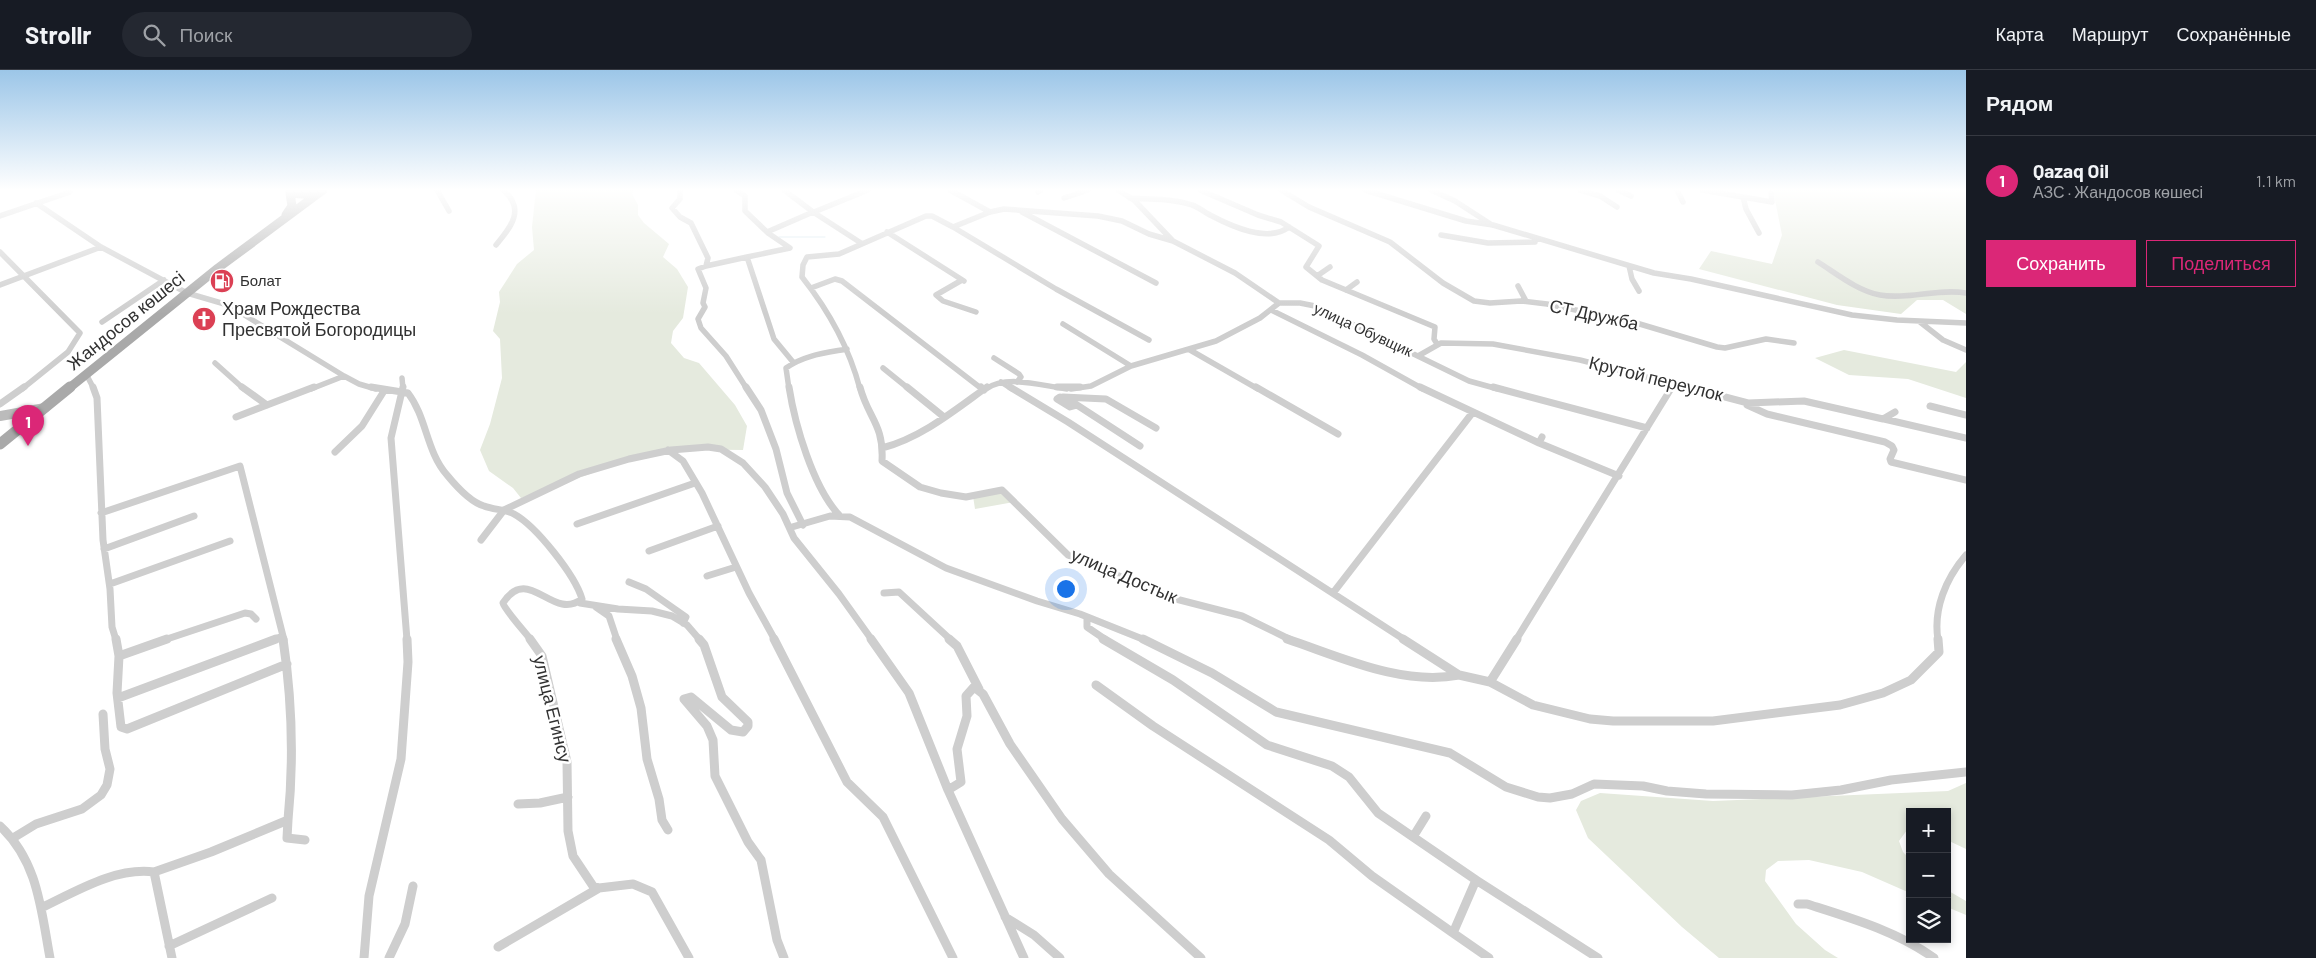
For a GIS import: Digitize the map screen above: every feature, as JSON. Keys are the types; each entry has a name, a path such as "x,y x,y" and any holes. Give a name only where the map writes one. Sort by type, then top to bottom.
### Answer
{"main road":[{"name":"Жандосов көшесі","path":"0,444 187,292 266,231"},
{"path":"0,416 45,408"}],"street":[{"path":"77,231 101,247 187,292 228,305 359,384 384,391 403,391 408,393 416,402 433,455 444,472 477,504 514,514 523,520 575,582 583,603 611,612 652,611 672,616 683,623 704,645 722,697 748,722 748,726 743,732 732,730 691,697 684,699 707,726 713,740 715,776 748,842 761,860 767,882 777,940 784,958"},
{"path":"496,245 507,231"},
{"path":"696,231 708,258 706,266"},
{"path":"843,231 861,243 887,232 963,280 936,295 943,301 976,312"},
{"path":"960,231 1056,289 1149,340"},
{"path":"1060,231 1156,283"},
{"path":"882,448 898,444 944,417 994,383 1017,382 1057,388 1091,386 1130,366 1190,350 1229,334 1271,310 1279,303 1239,275 1172,241 1143,231"},
{"path":"1164,231 1172,241"},
{"path":"1255,231 1263,234 1282,231"},
{"path":"1296,231 1319,246 1306,267 1317,276 1346,290 1435,326 1434,339 1437,344"},
{"name":"СТ Дружба","path":"1366,231 1390,242 1442,283 1474,301 1490,303 1526,301 1633,322 1718,347 1732,347 1766,339 1794,343"},
{"path":"1512,231 1629,266 1852,315 1966,323"},
{"path":"767,232 790,248 698,269 706,288 703,303 705,307 698,319 701,328 729,360 762,410 776,449 787,492 803,525"},
{"path":"1441,235 1489,242 1520,243 1541,241"},
{"name":"улица Достык","path":"861,243 839,254 807,258 803,265 802,274 823,303 852,359 862,396 878,424 882,461 920,487 966,497 1002,490 1068,555 1172,598 1242,616 1285,638 1366,666 1405,675 1443,678 1459,674"},
{"path":"0,286 101,247"},
{"path":"0,252 25,276 52,307 77,329 79,336 58,362 0,404 10,413"},
{"path":"746,257 774,338 782,351 793,362"},
{"path":"1818,262 1858,287 1880,295 1935,294 1954,291 1966,293"},
{"path":"1629,266 1632,279 1639,291"},
{"path":"1317,276 1330,267"},
{"path":"811,288 835,279 842,280 984,390"},
{"path":"102,322 164,280"},
{"path":"1346,290 1357,282"},
{"path":"1518,286 1526,301"},
{"path":"1300,303 1306,296"},
{"name":"улица Обувщик","path":"1279,303 1300,303 1315,306 1464,379 1483,386 1647,428"},
{"path":"1271,310 1362,355 1404,380 1619,476"},
{"path":"1918,321 1943,340 1966,350"},
{"path":"1063,324 1130,366"},
{"name":"Крутой переулок","path":"1418,356 1437,344 1470,342 1507,347 1571,358 1741,402 1760,404 1804,401 1857,411 1883,419 1966,438"},
{"path":"833,513 804,448 786,368 793,362 805,357 847,349"},
{"path":"1190,350 1338,434"},
{"path":"994,358 1021,377 1017,382"},
{"path":"215,363 243,388 268,405"},
{"path":"883,368 944,417"},
{"path":"86,374 91,380 97,398 101,513 104,549 110,584 112,627 118,641 118,698 121,727 127,729 287,664"},
{"path":"236,417 344,376"},
{"path":"364,958 369,896 401,759 403,740 408,662 402,549 392,438 397,406 403,391 402,378"},
{"path":"1001,382 1068,422 1459,674 1490,682 1512,695 1534,704 1581,717 1613,722 1714,721 1792,712 1856,700 1899,687 1934,659 1939,652 1936,618 1959,562 1966,555"},
{"path":"1490,682 1619,476 1674,384"},
{"path":"1057,388 1056,392 1060,397 1076,405 1140,446"},
{"path":"335,452 362,426 384,391"},
{"path":"1060,397 1106,398 1156,428"},
{"path":"1804,401 1819,399"},
{"path":"1741,402 1762,413 1885,442 1892,446 1894,450 1890,459 1891,462 1966,480"},
{"path":"1930,406 1966,415"},
{"path":"1333,593 1473,412"},
{"path":"1883,419 1895,412"},
{"path":"481,540 492,530 502,511 580,473 668,450 713,447 725,450 741,460 756,474 792,527 794,538 839,594 909,693 948,790 1024,958"},
{"path":"668,450 683,461 718,526 736,567 847,782 883,817 954,958"},
{"path":"101,513 240,466 283,636 287,664 292,779 287,823 288,838 292,840 305,840"},
{"path":"576,524 695,483"},
{"path":"792,527 803,525 833,513 860,521 946,568 1134,635 1191,663 1276,712 1450,753 1506,787 1538,797 1550,798 1572,794 1594,784 1643,786 1667,791 1706,794 1792,795 1841,790 1891,780 1966,772"},
{"path":"104,549 194,516"},
{"path":"649,551 718,526"},
{"path":"110,584 230,541"},
{"path":"707,576 736,567"},
{"path":"629,582 646,589 686,617 683,623"},
{"name":"улица Егинсу","path":"583,603 567,606 559,604 528,588 515,590 508,595 503,603 504,608 515,618 542,656 567,762 568,831 573,856 593,886 599,888"},
{"path":"884,593 899,592 957,646 972,678 1010,744 1062,819 1109,874 1201,958"},
{"path":"611,612 610,624 632,676 641,708 647,759 659,799 662,820 668,830"},
{"path":"119,656 225,618 245,613 251,614 256,619"},
{"path":"1087,618 1088,626 1093,633 1173,680 1262,742 1279,751 1332,766 1349,777 1378,813 1476,880 1598,958"},
{"path":"118,698 283,636"},
{"path":"948,790 961,782 957,748 967,716 966,696 972,678"},
{"path":"1096,686 1153,726 1212,762 1330,840 1372,876 1490,958"},
{"path":"969,690 974,687 979,689"},
{"path":"13,838 35,824 68,815 84,808 97,799 104,790 111,770 105,749 103,714"},
{"path":"518,804 540,803 568,797"},
{"path":"1413,837 1426,816"},
{"path":"41,908 123,873 138,870 154,872 287,823"},
{"path":"0,826 13,838 28,863 41,908 50,958"},
{"path":"154,872 172,958"},
{"path":"1453,933 1476,880"},
{"path":"498,947 599,888 633,884 652,892 689,958"},
{"path":"389,958 405,924 413,886"},
{"path":"170,946 272,898"},
{"path":"1798,904 1807,904 1888,933 1912,943 1934,958"},
{"path":"1004,916 1030,931 1046,943 1060,958"}],"shaded area":[{"path":"532,231 654,231 669,244 663,257 677,269 688,287 683,318 673,331 671,343 684,358 699,363 735,405 747,426 743,450 661,449 521,498 513,488 489,471 480,450 490,424 502,378 500,339 493,331 500,302 499,292 517,264 534,250"},
{"path":"1781,231 1966,231 1966,314 1943,300 1917,300 1901,314 1837,305 1699,269 1711,251 1772,264 1782,235"},
{"path":"1844,350 1956,372 1966,362 1966,398 1908,379 1849,375 1815,358"},
{"path":"1002,490 1014,502 975,509 973,496"},
{"path":"1966,783 1966,849 1951,842 1951,808 1906,808 1906,831 1899,841 1906,855 1906,891 1862,872 1809,860 1778,861 1766,870 1765,881 1796,924 1825,950 1838,958 1719,958 1682,927 1588,838 1576,810 1581,801 1600,793 1713,801 1948,791"},
{"path":"1951,892 1966,901 1966,915 1951,909"}],"waterway":[{"path":"779,237 825,237"}],"place":[{"name":"Болат","path":"222,281"},
{"name":"Храм Рождества Пресвятой Богородицы","path":"204,319"},
{"name":"Qazaq Oil","path":"28,446"}]}
